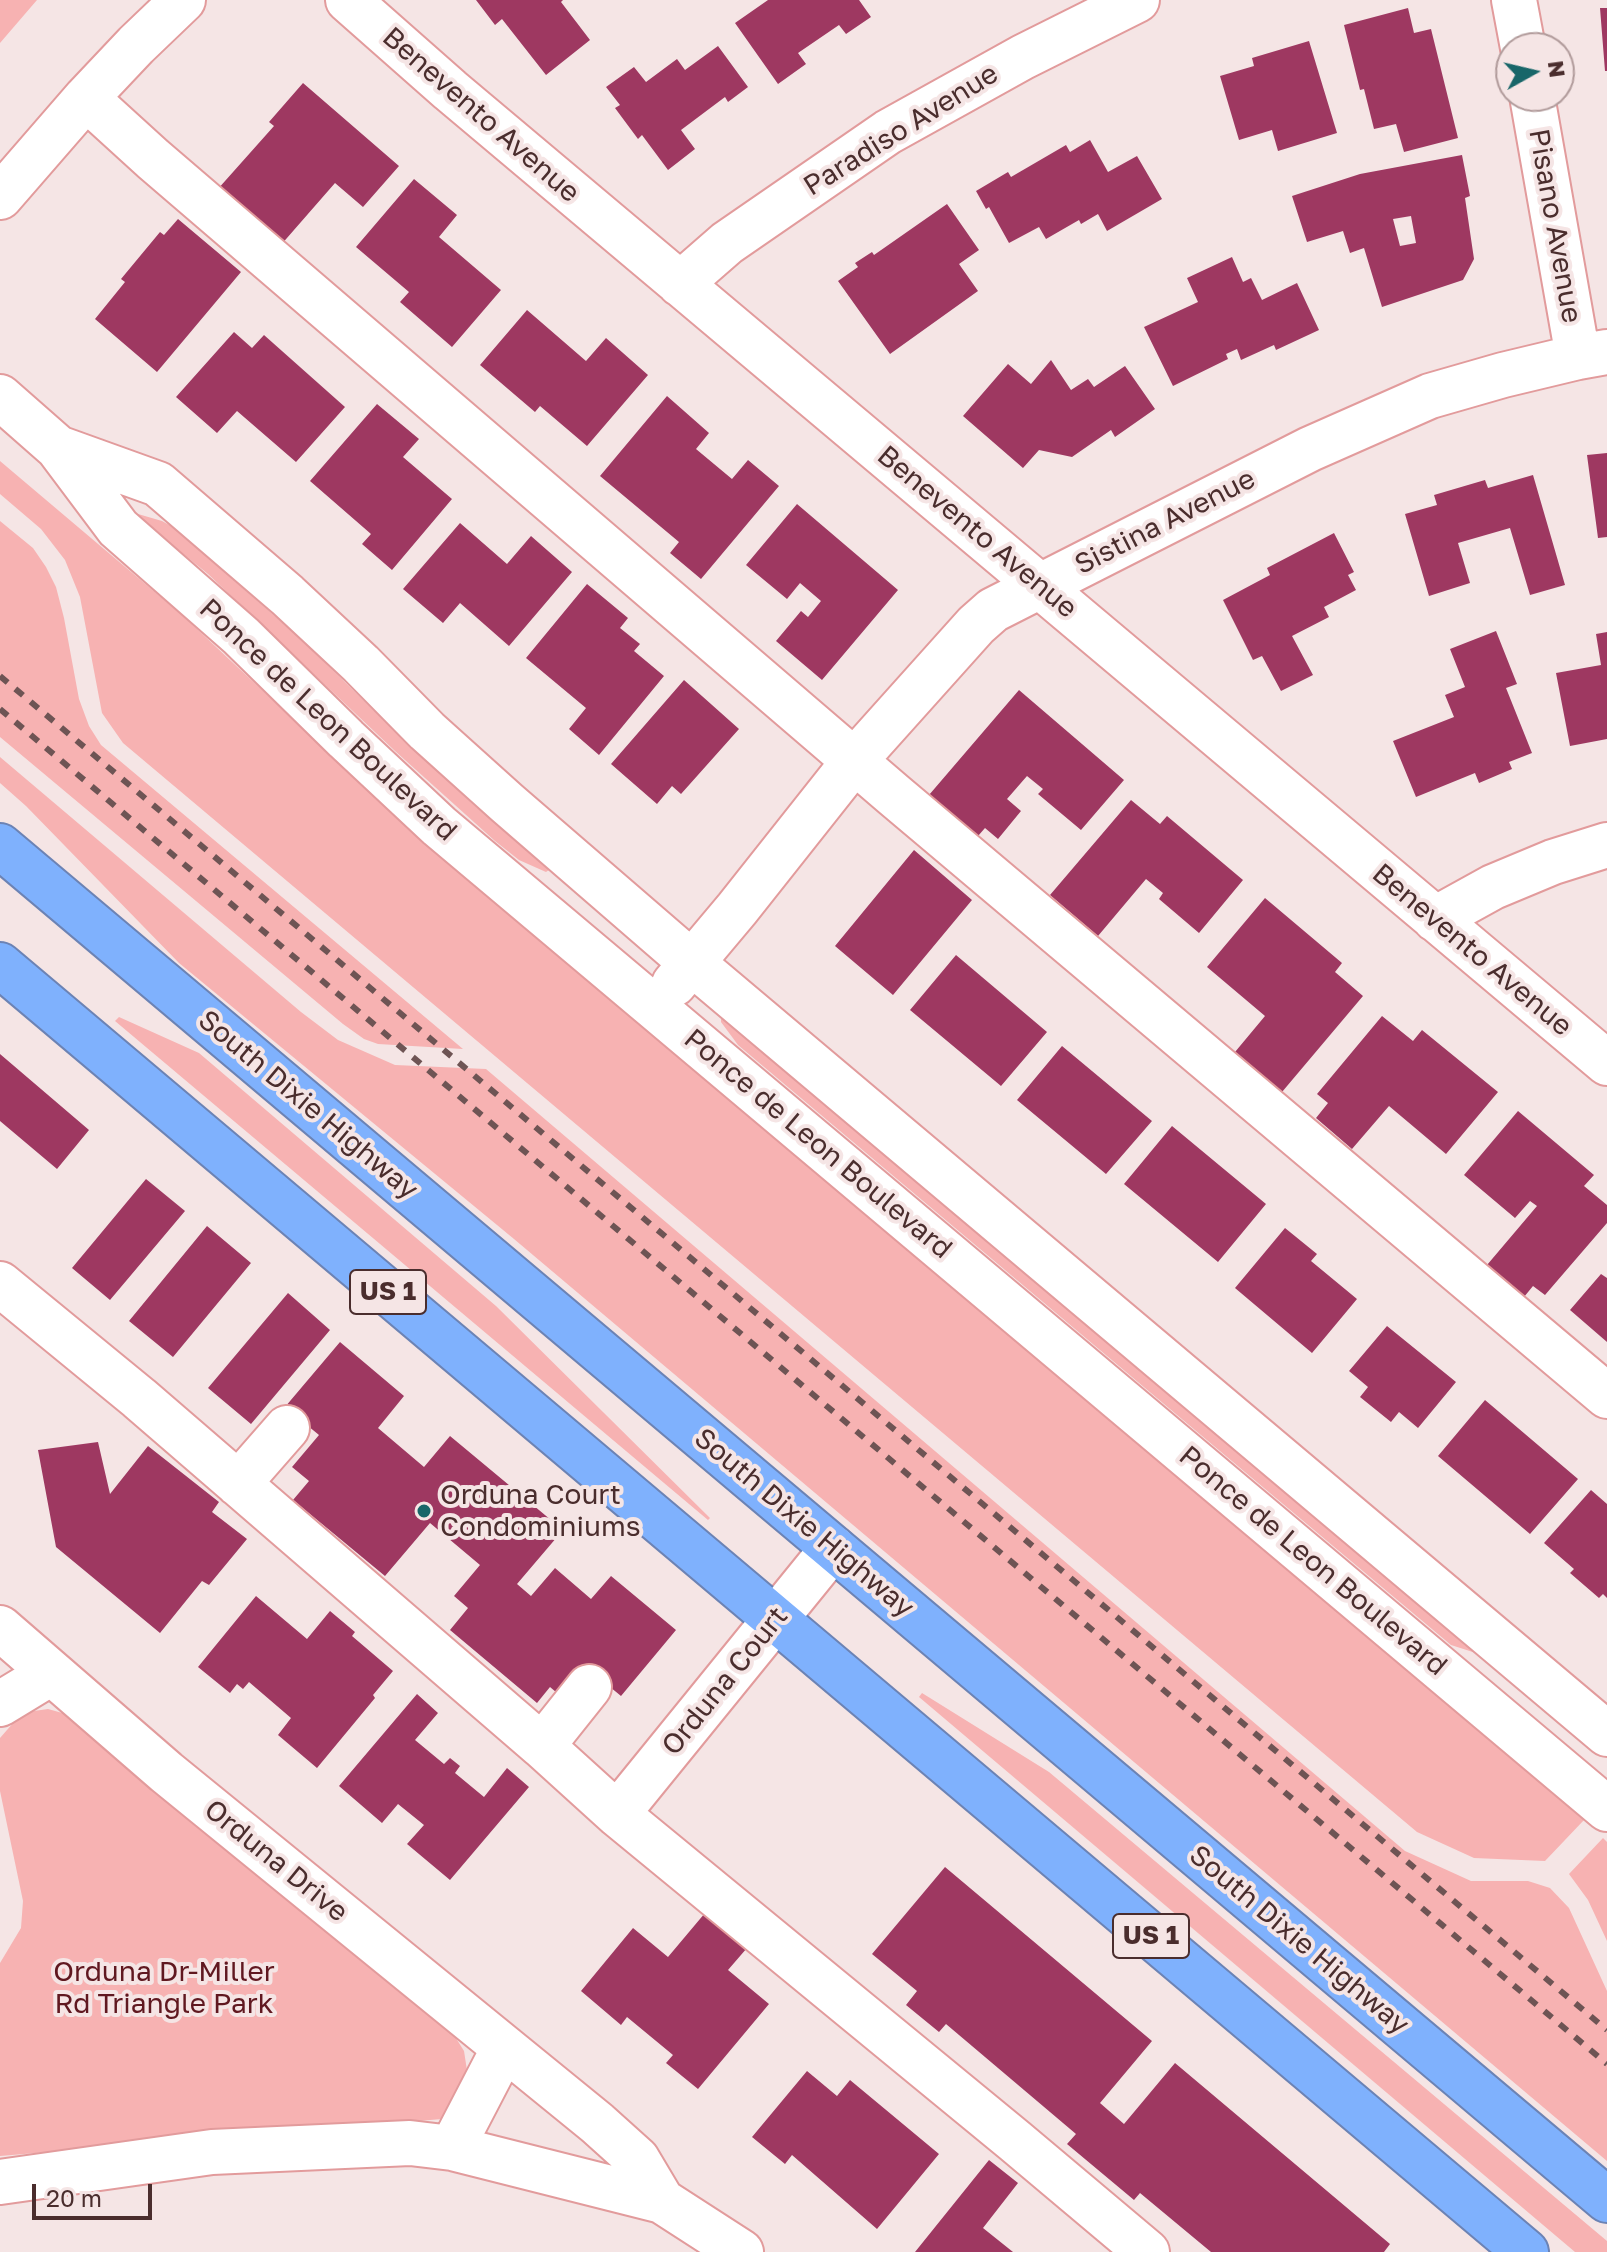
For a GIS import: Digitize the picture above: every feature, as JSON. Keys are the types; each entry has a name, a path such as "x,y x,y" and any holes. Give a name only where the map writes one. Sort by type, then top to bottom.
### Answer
{"highway":[{"name":"South Dixie Highway","path":"0,846 1607,2200"},
{"name":"US 1","path":"0,965 1526,2252"}],"street":[{"path":"0,197 86,98 183,0"},
{"name":"Benevento Avenue","path":"348,0 450,90 1607,1063"},
{"name":"Paradiso Avenue","path":"680,284 727,243 888,132 1010,64 1137,0"},
{"path":"1514,0 1520,32"},
{"path":"86,98 153,159 855,760 1607,1396"},
{"name":"Pisano Avenue","path":"1536,112 1593,355"},
{"name":"Sistina Avenue","path":"655,1007 855,760 993,610 1310,449 1430,396 1593,355"},
{"name":"Ponce de Leon Boulevard","path":"0,397 58,448 118,528 241,636 439,826 1598,1783"},
{"name":"Ponce de Leon Boulevard","path":"58,448 158,484 287,595 427,731 496,793 692,963 1607,1734"},
{"path":"1435,919 1493,887 1553,862 1607,845"},
{"path":"0,1284 139,1398 617,1814 1147,2252"},
{"path":"238,1484 287,1428"},
{"name":"Orduna Court","path":"617,1814 833,1548"},
{"name":"Orduna Drive","path":"0,1628 166,1772 597,2123 637,2159 662,2201"},
{"path":"0,1704 51,1673"},
{"path":"542,1746 589,1687"},
{"path":"452,2148 504,2048"},
{"name":"Orduna Drive","path":"0,2182 212,2152 410,2143 452,2148 662,2201 741,2252"}],"green space":[{"path":"0,0 37,0 0,43"},
{"path":"0,461 182,615 407,826 1584,1820 1545,1861 1474,1858 1417,1832 123,743 102,713 80,597 65,560 41,529 0,494"},
{"path":"138,514 173,527 301,639 412,748 549,870 546,872 519,860 495,841 208,574"},
{"path":"0,521 33,548 56,587 79,699 89,726 101,745 463,1049 378,1044 364,1039 0,737"},
{"path":"0,757 338,1040 395,1065 486,1069 1405,1851 1471,1881 1528,1881 1550,1888 1569,1908 1607,1991 1607,2161 514,1239 179,963 0,783"},
{"path":"721,1015 1479,1654 1451,1645 738,1045 721,1022"},
{"path":"119,1017 199,1053 496,1306 710,1518 708,1520 115,1021"},
{"path":"922,1693 1049,1772 1607,2241 1607,2252 1575,2252 919,1697"},
{"name":"Orduna Dr-Miller Rd Triangle Park","path":"48,1709 80,1718 449,2027 464,2051 468,2077 459,2102 442,2119 0,2156 0,1963 21,1928 23,1901 0,1791 0,1738 27,1712"},
{"path":"1603,1838 1607,1842 1607,1941 1588,1900 1569,1874"}],"building":[{"path":"476,0 563,0 561,2 590,40 546,75 502,19 495,25"},
{"path":"768,0 859,0 871,17 846,34 839,25 798,53 806,64 778,84 735,23"},
{"path":"1408,8 1414,33 1431,29 1458,138 1404,152 1396,124 1374,129 1364,89 1360,90 1344,25"},
{"path":"1600,8 1607,8 1607,71 1605,71"},
{"path":"1309,41 1337,133 1278,151 1272,130 1239,140 1220,76 1254,66 1252,58"},
{"path":"718,46 748,87 728,102 725,97 681,130 695,149 668,170 642,135 638,139 615,108 620,105 606,87 634,67 646,82 677,59 685,70"},
{"path":"303,83 399,166 363,207 335,183 280,246 217,190 274,126 269,122"},
{"path":"1090,140 1108,172 1137,156 1162,199 1107,231 1098,214 1081,224 1079,220 1046,239 1039,227 1009,243 989,207 986,209 976,191 1008,172 1011,177 1066,145 1070,152"},
{"path":"1462,155 1470,196 1465,198 1474,259 1463,280 1382,307 1364,248 1350,253 1343,231 1307,242 1292,196 1360,174","holes":["1411,216 1416,243 1400,246 1393,219"]},
{"path":"414,179 457,215 439,237 501,290 452,347 400,302 409,292 356,247"},
{"path":"947,204 979,250 959,264 978,291 890,354 838,281 858,267 855,263 872,252 874,255"},
{"path":"178,219 241,272 157,372 95,319 125,282 121,279 160,232 164,235"},
{"path":"1232,257 1243,282 1251,278 1262,300 1297,283 1319,330 1276,350 1274,345 1241,360 1237,349 1226,354 1228,359 1173,386 1144,327 1198,302 1187,278"},
{"path":"527,310 586,361 606,338 648,375 587,446 540,406 535,412 480,365"},
{"path":"234,332 252,348 264,335 345,407 296,462 237,411 217,433 176,397"},
{"path":"1051,360 1071,390 1088,379 1094,387 1125,366 1155,409 1115,437 1111,430 1072,457 1039,450 1023,468 963,416 1008,364 1031,384"},
{"path":"667,396 709,433 696,449 732,479 748,460 779,486 701,579 670,553 679,542 600,476"},
{"path":"377,404 419,439 403,457 452,499 392,570 362,544 371,534 310,481"},
{"path":"1607,453 1607,537 1598,538 1587,455"},
{"path":"1533,475 1565,585 1530,595 1510,528 1458,543 1470,583 1429,596 1405,514 1437,505 1434,495 1485,480 1488,488"},
{"path":"797,504 898,590 822,680 776,641 801,611 808,617 821,601 800,583 787,599 746,565"},
{"path":"460,523 507,564 531,536 572,572 509,646 460,603 443,623 403,589"},
{"path":"1334,533 1354,572 1348,575 1356,590 1324,607 1329,617 1292,636 1313,675 1281,691 1262,656 1253,660 1223,600 1270,575 1267,568"},
{"path":"587,584 628,618 620,628 640,644 634,651 664,676 599,755 569,729 586,708 526,658"},
{"path":"1496,631 1517,684 1506,688 1532,753 1509,762 1512,769 1479,783 1475,773 1416,797 1393,741 1454,717 1445,695 1465,687 1450,649"},
{"path":"1607,632 1607,739 1570,746 1556,673 1601,665 1596,634"},
{"path":"684,680 739,729 681,794 672,786 657,804 611,764"},
{"path":"1019,690 1124,780 1081,830 1038,794 1043,789 1027,776 1007,799 1021,811 998,839 985,828 978,836 929,795"},
{"path":"1131,800 1160,824 1167,816 1243,880 1199,933 1159,899 1163,893 1146,879 1098,936 1050,895"},
{"path":"914,850 972,900 893,995 835,946"},
{"path":"1265,898 1342,963 1335,972 1363,996 1282,1092 1235,1052 1265,1016 1207,967"},
{"path":"956,955 1047,1032 1001,1086 910,1010"},
{"path":"1382,1016 1413,1041 1422,1030 1498,1092 1446,1154 1389,1106 1352,1149 1316,1118 1328,1103 1317,1094"},
{"path":"1062,1046 1152,1121 1106,1174 1017,1100"},
{"path":"0,1054 89,1130 57,1169 0,1121"},
{"path":"1518,1111 1594,1175 1584,1186 1607,1205 1607,1223 1545,1295 1533,1286 1524,1297 1487,1265 1537,1206 1530,1201 1515,1218 1464,1175"},
{"path":"1172,1126 1266,1204 1218,1262 1124,1184"},
{"path":"146,1179 185,1211 110,1300 72,1268"},
{"path":"207,1226 251,1263 173,1357 129,1321"},
{"path":"1285,1228 1317,1254 1311,1261 1357,1299 1312,1353 1235,1288"},
{"path":"1601,1274 1607,1278 1607,1342 1570,1310"},
{"path":"288,1293 330,1330 251,1424 208,1388"},
{"path":"1387,1326 1456,1382 1418,1428 1399,1412 1391,1422 1360,1397 1368,1387 1349,1371"},
{"name":"Orduna Court Condominiums","path":"340,1342 404,1396 378,1428 424,1467 450,1436 563,1530 517,1584 531,1596 555,1568 591,1599 611,1576 676,1630 621,1696 587,1668 563,1698 550,1687 537,1703 450,1630 468,1608 454,1596 480,1565 430,1523 385,1576 293,1500 309,1481 292,1467 319,1435 285,1407"},
{"path":"1485,1400 1578,1479 1530,1534 1438,1456"},
{"path":"98,1442 110,1494 148,1446 219,1502 212,1512 247,1539 209,1585 202,1581 160,1633 56,1547 38,1450"},
{"path":"1591,1490 1607,1504 1607,1598 1603,1594 1599,1598 1570,1573 1574,1569 1544,1543"},
{"path":"256,1596 307,1639 330,1611 355,1632 352,1636 393,1671 373,1695 375,1698 317,1768 278,1735 291,1718 249,1682 243,1689 237,1684 230,1693 198,1667"},
{"path":"417,1694 438,1713 415,1740 444,1764 450,1758 460,1766 455,1773 484,1797 507,1768 529,1787 450,1880 407,1844 424,1825 398,1804 382,1823 339,1786"},
{"path":"945,1867 1152,2041 1100,2103 1124,2124 1175,2063 1390,2244 1384,2252 1211,2252 1140,2193 1134,2200 1067,2144 1076,2134 946,2024 939,2032 906,2005 917,1991 872,1954"},
{"path":"705,1913 747,1948 728,1970 769,2004 698,2089 666,2063 673,2055 627,2017 621,2025 581,1991 633,1928 668,1957"},
{"path":"807,2071 837,2096 850,2080 939,2154 877,2229 792,2155 785,2164 752,2137"},
{"path":"989,2160 1018,2183 983,2228 1013,2252 915,2252"}],"railway":[{"path":"0,676 1607,2030"},
{"path":"0,709 1607,2064"}],"place":[{"name":"Orduna Court Condominiums","path":"424,1511"}]}
